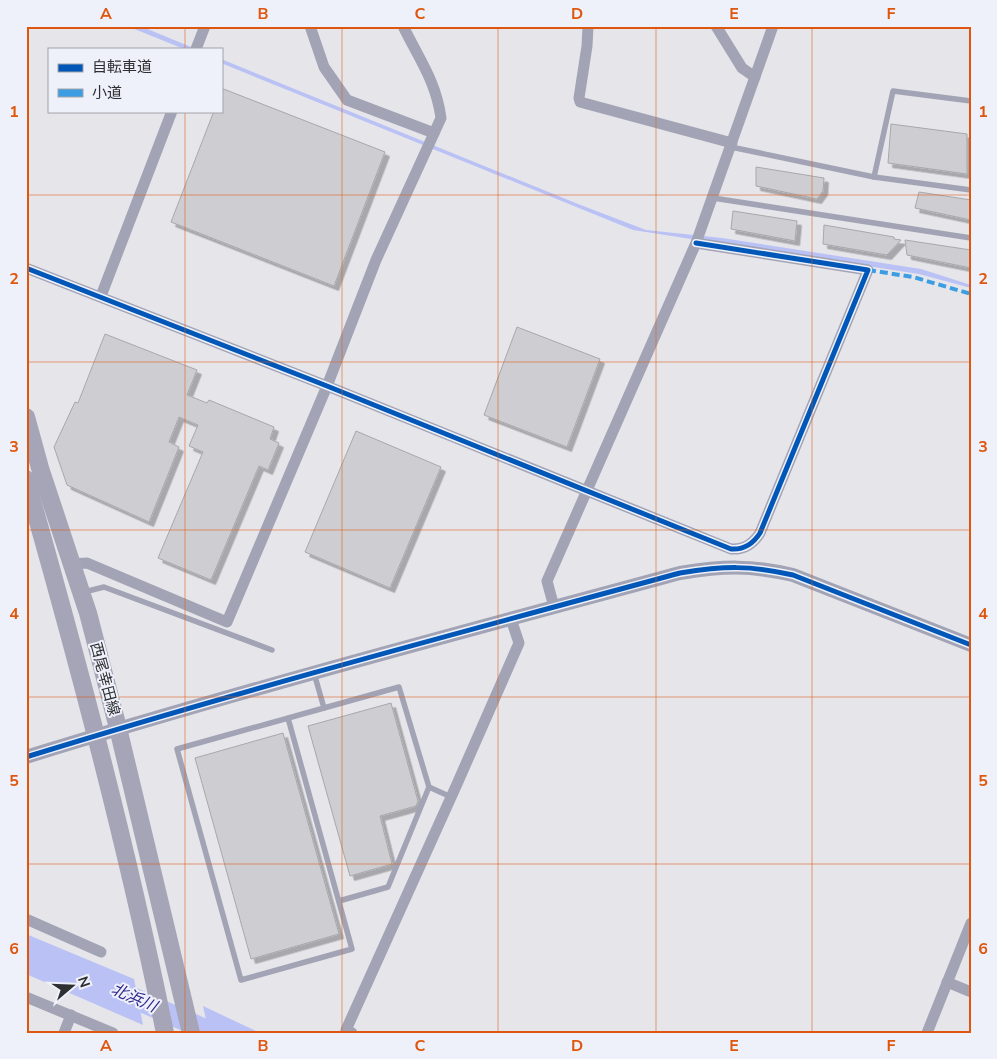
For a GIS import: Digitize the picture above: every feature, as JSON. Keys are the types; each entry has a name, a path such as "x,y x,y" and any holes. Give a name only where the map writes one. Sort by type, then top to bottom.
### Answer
{"main road":[{"name":"西尾幸田線","path":"26,417 40,468 88,613 118,728 190,1033"},
{"name":"西尾幸田線","path":"26,479 29,501 96,735 151,965 165,1033"}],"street":[{"path":"196,48 205,26"},
{"path":"71,564 88,563 227,622 327,386 376,260 441,118 431,78 413,48 403,26"},
{"path":"588,26 580,102 732,145"},
{"path":"716,26 742,68 755,77"},
{"path":"554,607 547,581 696,243 773,26"},
{"path":"308,28 324,67 348,100 434,134"},
{"path":"101,296 172,112"},
{"path":"26,268 101,296 588,490 731,549 739,549 754,542 760,533 868,270 696,243"},
{"path":"26,757 118,728 680,573 736,566 760,568 793,575 971,645"},
{"path":"352,1033 346,1030 452,797 519,643 511,619"},
{"path":"26,919 101,952"},
{"path":"927,1033 971,923"},
{"path":"947,982 971,992"},
{"path":"26,997 113,1033"},
{"path":"64,1033 71,1016"}],"lane":[{"path":"874,177 894,92 971,101"},
{"path":"732,145 874,177 971,190"},
{"path":"713,198 971,238"},
{"path":"80,592 104,587 272,650"},
{"path":"314,673 324,708"},
{"path":"288,718 352,949 240,980 177,749 288,718 324,708 399,687 429,787 388,887 339,901"},
{"path":"429,787 452,797"}],"water":[{"path":"127,26 140,26 194,48 182,48"},
{"path":"222,59 646,230 722,238 921,269 971,285 971,288 919,274 633,230 222,63"},
{"name":"北浜川","path":"26,934 134,979 143,1025 26,974"},
{"name":"北浜川","path":"203,1006 260,1033 209,1033"}],"building":[{"path":"222,88 385,152 334,286 171,222 214,112 222,112"},
{"path":"891,124 967,134 967,174 888,163"},
{"path":"756,167 824,178 823,191 817,199 756,186"},
{"path":"919,192 971,200 971,220 915,208"},
{"path":"733,211 797,221 795,241 731,229"},
{"path":"824,225 894,237 894,239 901,240 887,255 823,244"},
{"path":"905,240 971,250 971,268 907,255"},
{"path":"517,327 600,359 567,447 484,415"},
{"path":"105,334 197,370 187,395 207,403 209,400 274,427 270,439 279,443 268,470 259,466 211,580 158,558 203,452 189,446 198,425 179,417 169,442 179,447 149,522 67,485 54,447 75,402 78,403"},
{"path":"356,431 441,467 390,588 305,552"},
{"path":"391,703 418,801 416,806 380,816 392,864 350,876 308,726"},
{"path":"283,733 339,934 251,959 195,758"}],"waterway":[{"name":"北浜川","path":"113,989 213,1033"}],"marked path":[{"path":"868,270 913,277 971,294"}],"cycle path":[{"path":"26,268 327,386 731,549 740,548 751,543 760,533 868,270 696,243"},
{"path":"26,757 189,708 434,639 680,573 710,569 750,568 793,575 971,645"}]}
